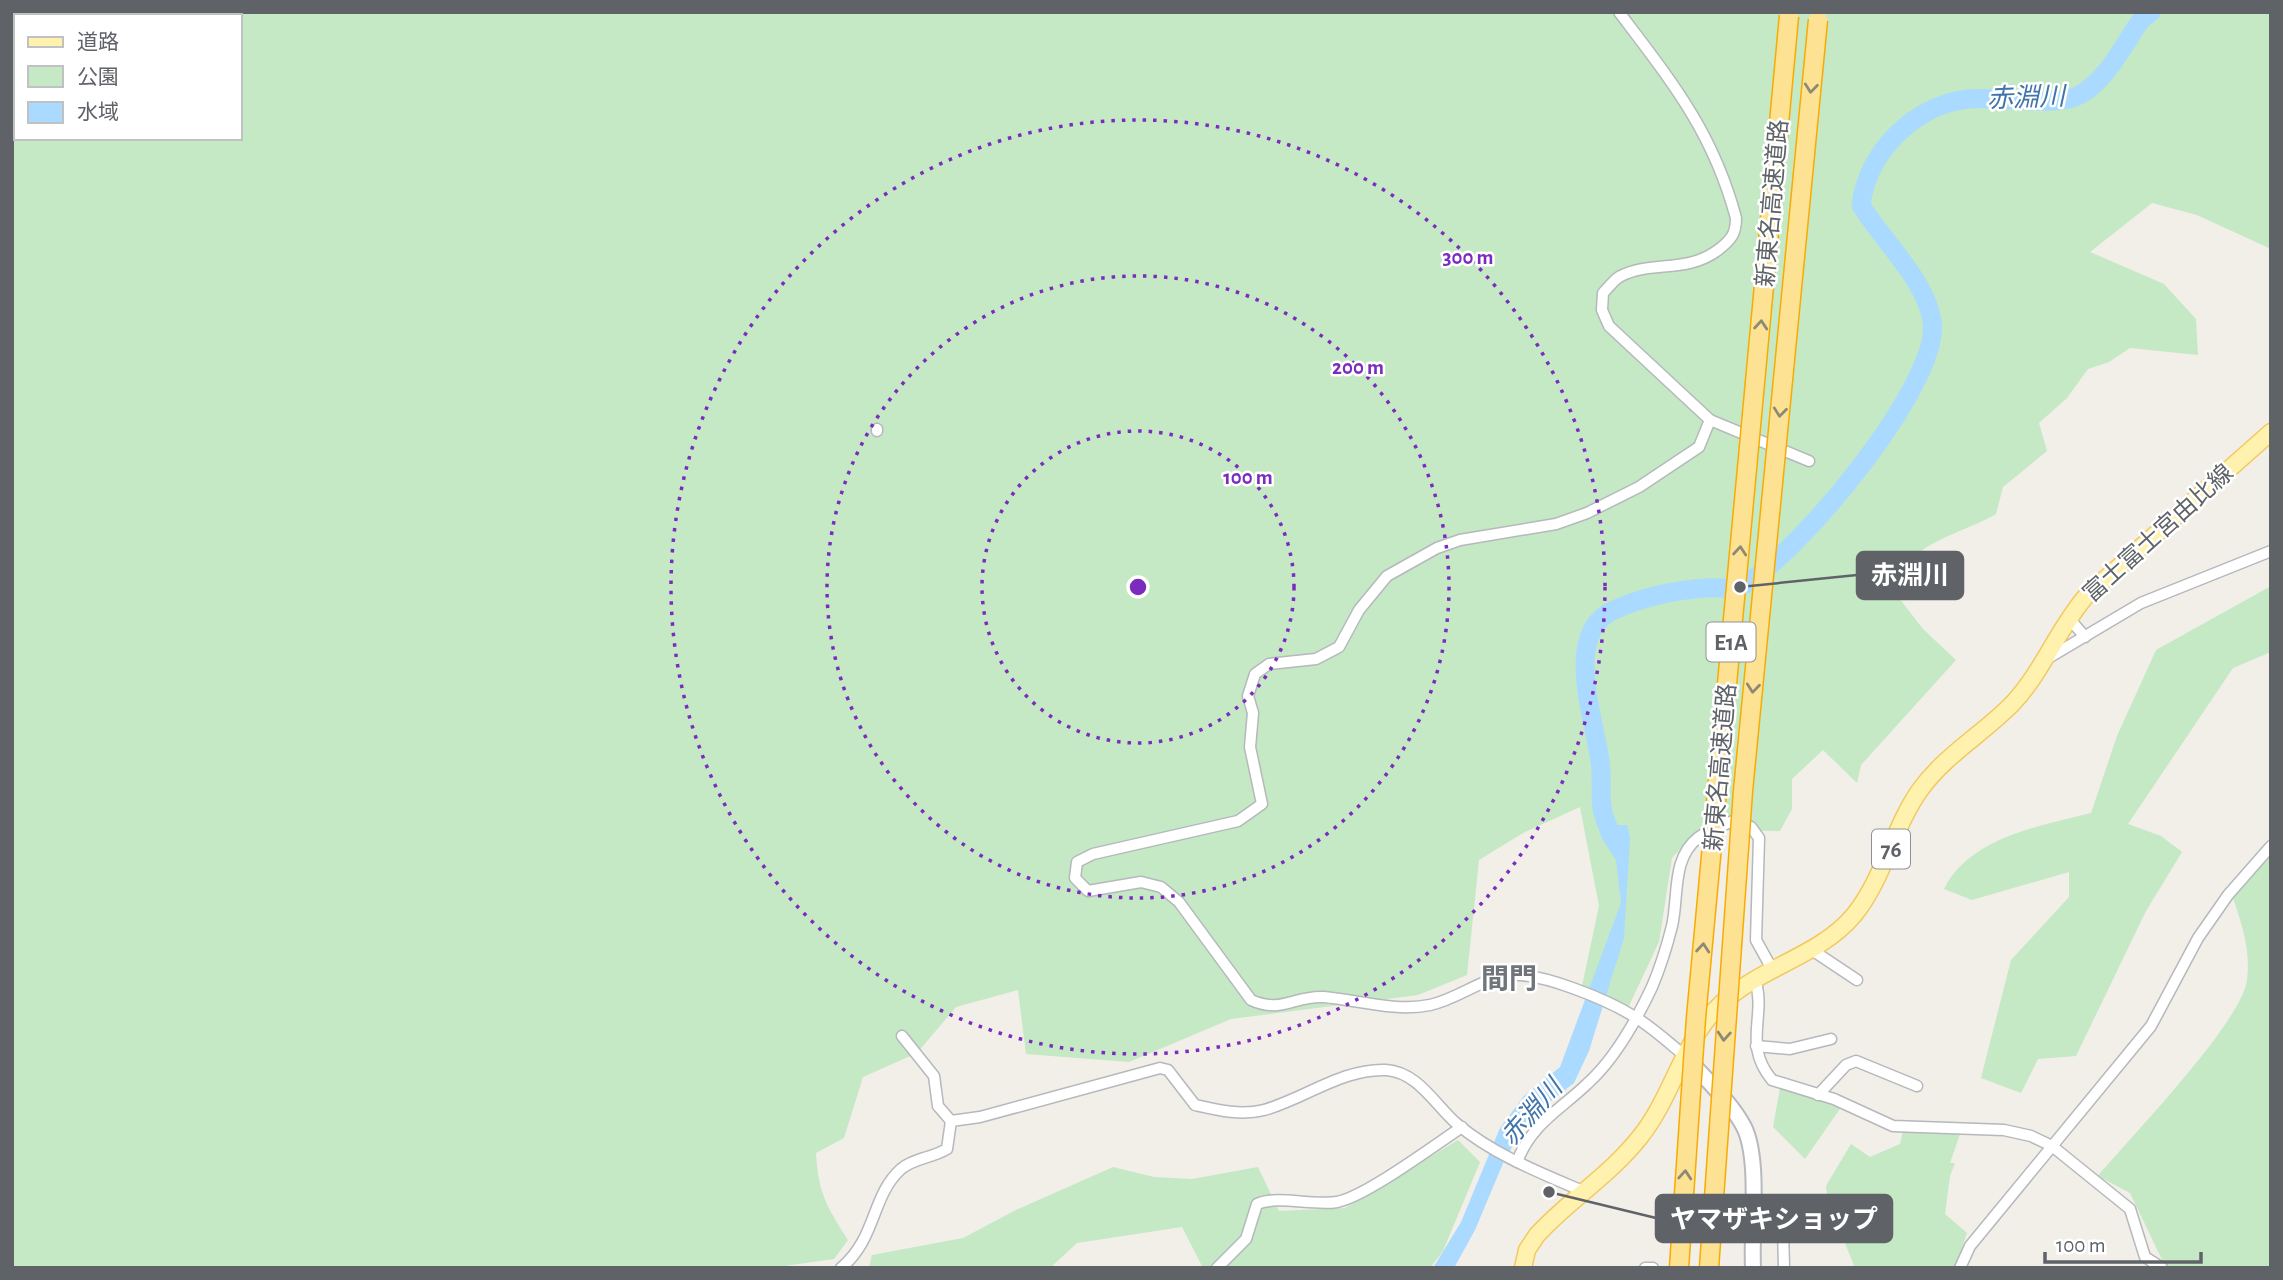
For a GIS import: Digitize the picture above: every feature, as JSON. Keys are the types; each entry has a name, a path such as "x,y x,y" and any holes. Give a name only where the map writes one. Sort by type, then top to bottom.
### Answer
{"highway":[{"name":"新東名高速道路","path":"1679,1268 1696,1018 1789,16"},
{"name":"新東名高速道路","path":"1709,1268 1743,790 1818,20"}],"main road":[{"name":"富士富士宮由比線","path":"1523,1268 1527,1250 1537,1235 1641,1136 1668,1093 1703,1025 1723,1003 1755,979 1837,931 1862,905 1910,805 1935,771 2013,703 2042,663 2068,617 2110,571 2271,432"}],"street":[{"path":"1619,12 1689,105 1710,142 1730,196 1736,230 1731,241 1704,261 1618,278 1603,293 1602,310 1609,326 1710,420 1809,461"},
{"path":"1710,420 1699,447 1639,488 1587,513 1556,524 1470,538 1437,548 1387,576 1359,610 1339,647 1316,659 1269,664 1255,674 1248,696 1253,713 1250,747 1262,804 1252,814 1238,821 1123,849 1093,853 1077,862 1075,878 1088,891 1142,882 1161,887 1179,902 1251,1000 1267,1007 1319,997 1404,1007 1429,1005 1451,999 1486,980 1511,975 1538,978 1635,1017 1685,1056 1733,1110 1751,1145 1754,1165 1753,1268"},
{"path":"2042,663 2168,590 2271,551"},
{"path":"2068,617 2085,637"},
{"path":"1514,1160 1523,1146 1561,1104 1587,1085 1614,1054 1652,986 1672,925 1677,870 1698,838 1733,821 1751,827 1759,838 1756,940 1772,969"},
{"path":"1960,1268 1970,1246 2151,1026 2198,938 2228,895 2271,846"},
{"path":"1809,948 1857,980"},
{"path":"1755,979 1758,1000 1756,1046 1762,1068 1772,1080 1818,1095 1893,1126 2004,1130 2031,1136 2052,1146 2130,1209 2145,1257 2162,1268"},
{"path":"841,1268 857,1255 890,1182 903,1168 947,1149 951,1121 938,1106 934,1076 902,1036"},
{"path":"1756,1046 1793,1052 1831,1039"},
{"path":"1818,1095 1846,1065 1856,1061 1917,1086"},
{"path":"951,1121 980,1117 1160,1068 1168,1070 1195,1105 1235,1112 1262,1111 1350,1075 1389,1070 1423,1087 1462,1127 1488,1144 1514,1160 1585,1192"},
{"path":"1217,1268 1246,1239 1257,1204 1265,1200 1304,1204 1340,1201 1384,1178 1462,1127"},
{"path":"1783,1227 1784,1268"},
{"path":"1646,1268 1653,1268"}],"green space":[{"path":"12,12 2271,12 2271,249 2197,215 2152,203 2090,252 2164,284 2196,319 2198,355 2130,348 2109,362 2088,369 2067,398 2039,423 2047,451 2003,487 1996,514 1943,538 1911,560 1892,589 1923,629 1956,660 1861,765 1857,783 1823,750 1792,779 1792,809 1780,831 1698,830 1672,858 1659,942 1628,1008 1582,986 1599,906 1580,807 1523,833 1479,860 1467,975 1418,995 1231,1019 1129,1062 1026,1054 1018,990 956,1007 917,1053 863,1077 844,1138 816,1153 825,1199 848,1240 834,1259 771,1268 12,1268"},
{"path":"2271,586 2271,652 2233,668 2128,824 2161,836 2182,852 2146,911 2076,1056 2038,1059 2021,1093 1981,1078 2011,960 2069,897 2069,872 1972,900 1944,889 1956,871 1988,846 2029,829 2091,813 2117,736 2156,650"},
{"path":"2271,846 2271,1268 2166,1268 2130,1193 2098,1176 2183,1080 2226,1023 2240,999 2247,980 2248,957 2231,892"},
{"path":"1780,1088 1842,1106 1805,1159 1773,1127"},
{"path":"1903,1131 1960,1134 1950,1163 1955,1163 1950,1176 1945,1214 1967,1233 1955,1268 1855,1268 1843,1238 1832,1230 1826,1186 1851,1144 1870,1157 1900,1144"},
{"path":"1458,1140 1480,1162 1443,1251 1430,1268 1203,1268 1182,1227 1077,1243 1050,1268 869,1268 872,1255 963,1238 1016,1210 1113,1167 1154,1177 1192,1179 1258,1167 1279,1211 1345,1208"}],"water":[{"path":"1598,813 1611,825 1627,825 1630,838 1624,938 1589,1051 1574,1083 1528,1119 1504,1161 1475,1230 1454,1268 1433,1268 1461,1222 1500,1128 1524,1096 1560,1067 1621,903 1616,860 1601,837"}],"waterway":[{"name":"赤淵川","path":"1613,837 1602,807 1600,761 1586,679 1585,657 1589,637 1598,621 1614,610 1659,595 1694,589 1739,587 1767,568 1829,506 1861,466 1891,424 1914,384 1929,349 1932,321 1921,290 1861,205 1865,186 1883,150 1912,121 1948,103 1980,98 2052,101 2064,100 2085,92 2104,74 2141,20 2151,12"}],"place":[{"name":"赤淵川","path":"1740,587"},
{"name":"ヤマザキショップ","path":"1549,1192"}],"district":[{"name":"間門","path":"1509,978"}]}
